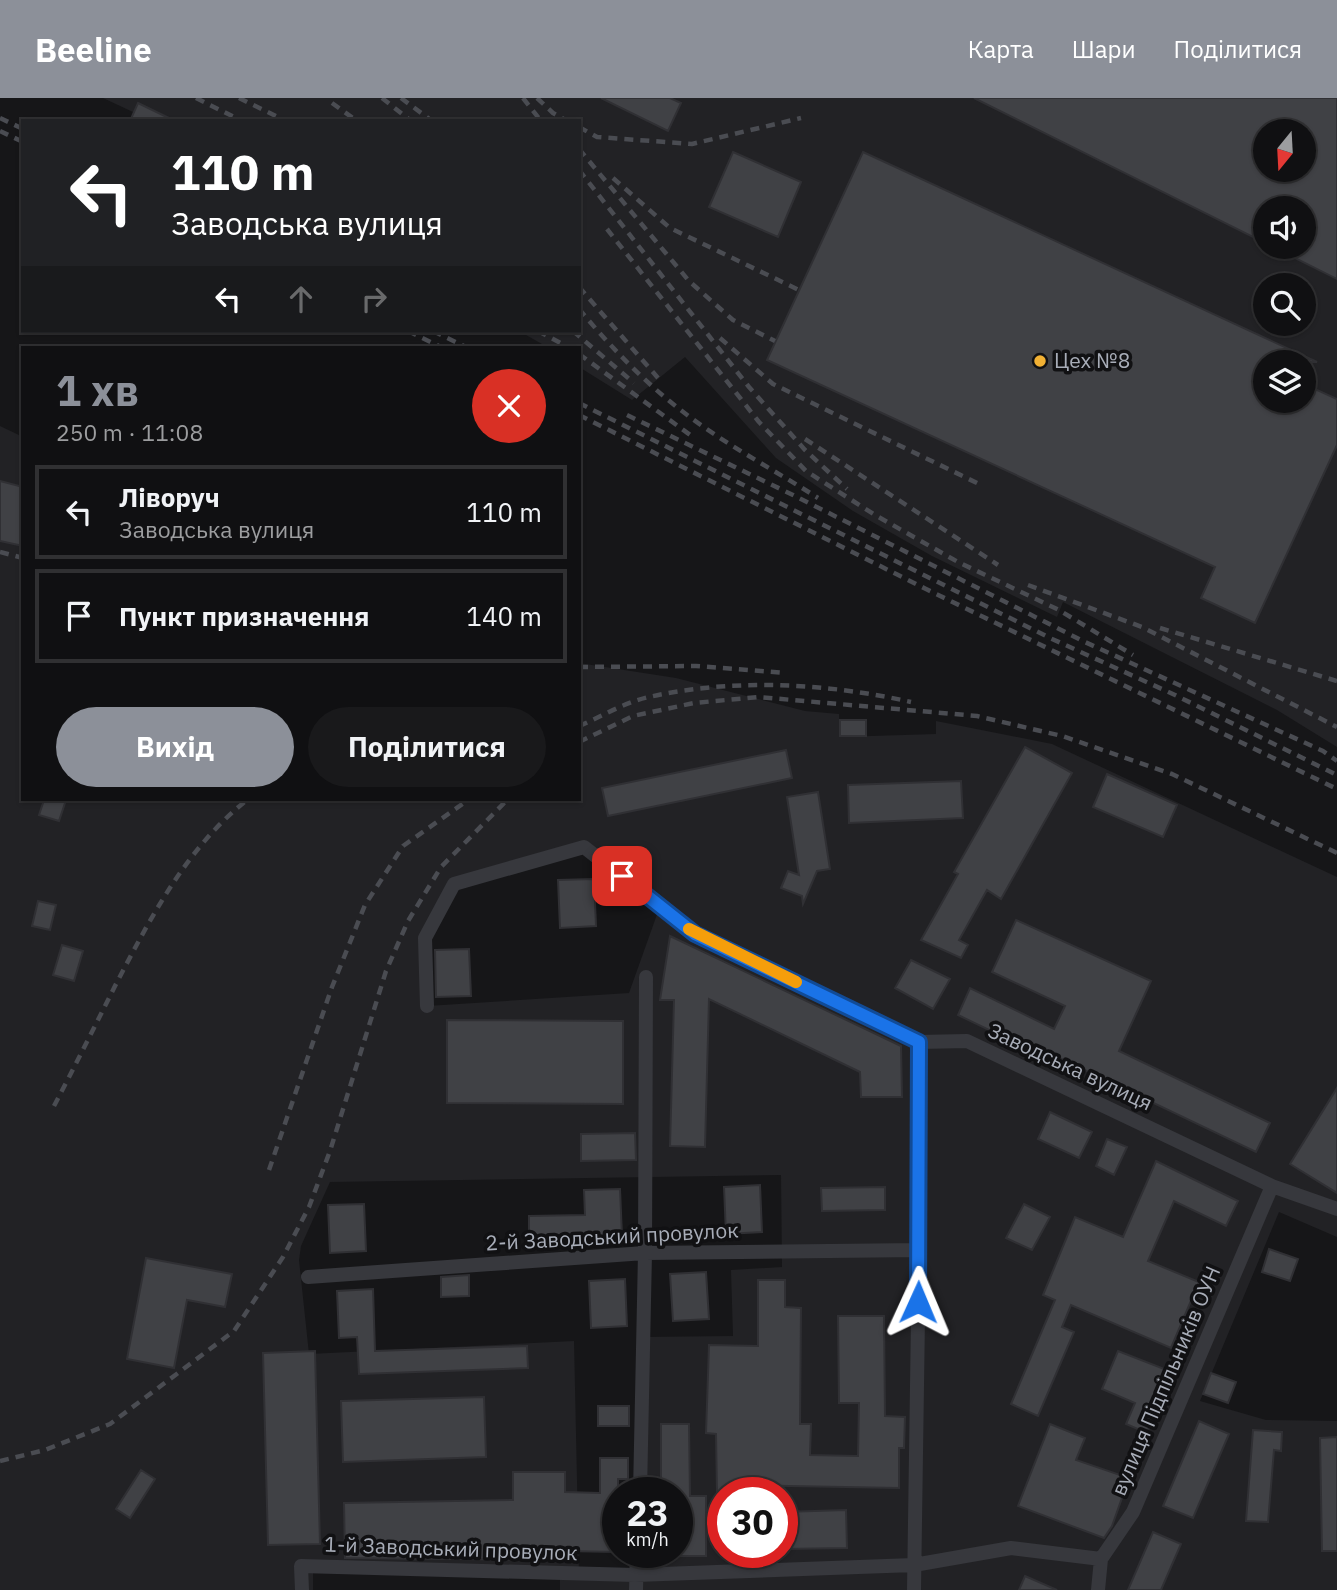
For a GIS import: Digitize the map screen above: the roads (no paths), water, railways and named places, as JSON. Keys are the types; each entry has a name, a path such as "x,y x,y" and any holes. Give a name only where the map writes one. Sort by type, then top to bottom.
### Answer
{"street":[{"name":"Заводська вулиця","path":"427,1006 425,938 454,884 584,847 695,934 919,1042 967,1041 1272,1186 1337,1209"},
{"path":"640,1477 645,1253 646,977"},
{"path":"914,1590 919,1042"},
{"name":"вулиця Підпільників ОУН","path":"1098,1590 1101,1559 1133,1512 1272,1186"},
{"name":"2-й Заводський провулок","path":"308,1277 645,1253 919,1250"},
{"name":"1-й Заводський провулок","path":"302,1590 301,1566 636,1583 914,1565 1011,1549 1101,1559"}],"railway":[{"path":"196,98 238,119"},
{"path":"239,98 282,119"},
{"path":"382,98 408,119"},
{"path":"401,98 429,119"},
{"path":"523,98 539,119"},
{"path":"537,98 564,119"},
{"path":"332,103 354,119"},
{"path":"0,118 21,128"},
{"path":"581,128 597,137 692,144 801,118"},
{"path":"0,131 21,141"},
{"path":"581,151 689,281 733,320 775,341"},
{"path":"581,173 749,387 805,450 847,489"},
{"path":"613,178 670,228 799,290"},
{"path":"607,229 759,422 806,471 875,515 958,562 1059,610 1133,655"},
{"path":"581,289 658,378"},
{"path":"581,311 628,363 682,411 818,498"},
{"path":"412,333 439,346"},
{"path":"437,333 464,346"},
{"path":"542,333 566,346"},
{"path":"575,333 634,383"},
{"path":"720,338 773,384 979,484"},
{"path":"581,355 693,437"},
{"path":"581,404 1050,638 1175,695 1337,775"},
{"path":"627,415 1085,642 1323,751 1337,761"},
{"path":"581,416 926,589 1337,789"},
{"path":"805,439 998,565"},
{"path":"0,552 21,557"},
{"path":"1028,585 1142,627 1337,727"},
{"path":"1160,628 1337,681"},
{"path":"581,667 696,666 786,673"},
{"path":"581,725 640,699 714,687 813,687 911,702"},
{"path":"581,741 633,716 694,703 758,697 977,716 1062,736 1172,774 1337,853"},
{"path":"54,1106 128,961 171,886 206,840 246,801"},
{"path":"269,1170 332,987 365,905 403,846 467,801"},
{"path":"0,1461 45,1450 110,1424 234,1331 283,1257 309,1207 330,1151 386,971 408,921 441,867 506,801"}],"place":[{"name":"Цех №8","path":"1040,361"}]}
